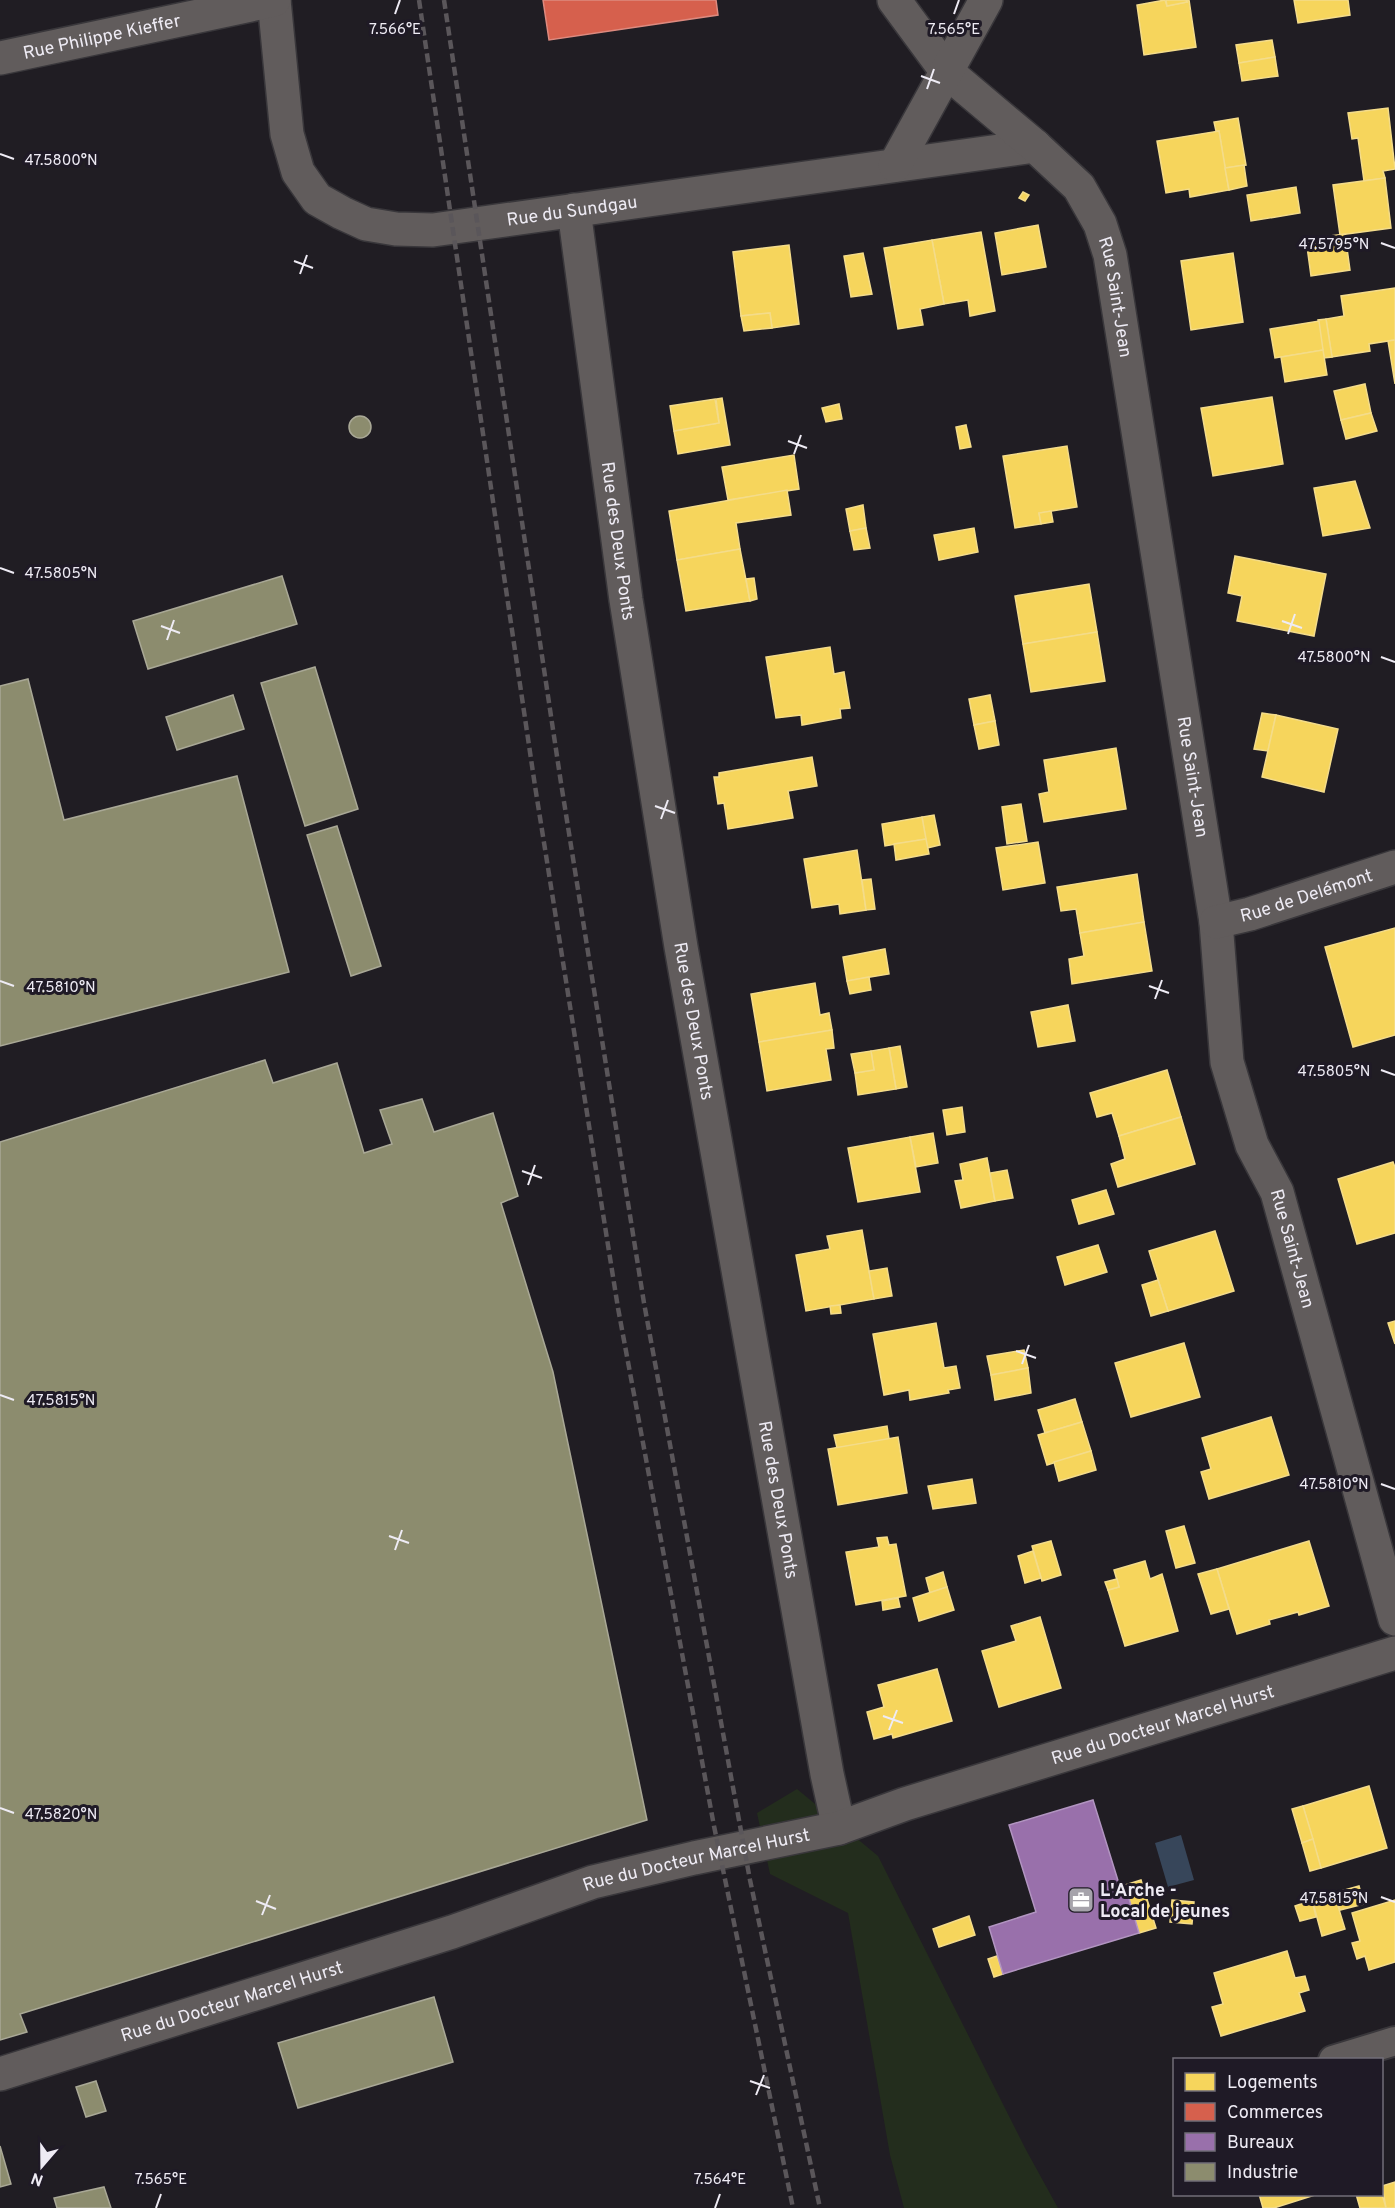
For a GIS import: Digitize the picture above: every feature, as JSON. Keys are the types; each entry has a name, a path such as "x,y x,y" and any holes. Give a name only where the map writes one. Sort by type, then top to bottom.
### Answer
{"street":[{"name":"Rue Philippe Kieffer","path":"0,58 274,0"},
{"name":"Rue du Sundgau","path":"274,0 287,134 298,172 317,199 366,224 396,229 433,230 1035,146"},
{"name":"Rue Saint-Jean","path":"894,0 946,72 1035,146 1079,187 1100,224 1110,255 1216,922 1227,1062 1252,1145 1277,1192 1395,1619"},
{"path":"895,165 986,0"},
{"name":"Rue des Deux Ponts","path":"574,210 626,600 681,947 827,1774 839,1828"},
{"name":"Rue de Delémont","path":"1216,922 1250,914 1395,867"},
{"name":"Rue du Docteur Marcel Hurst","path":"0,2074 452,1932 593,1882 839,1828 905,1804 1395,1653"}],"lane":[{"path":"1340,2058 1395,2041"}],"green space":[{"path":"797,1789 878,1856 1025,2148 1058,2208 904,2208 890,2155 848,1913 770,1874 757,1813"}],"water":[{"path":"1181,1835 1194,1880 1168,1887 1155,1843"}],"building: Logements":[{"path":"1165,0 1167,6 1189,0 1196,47 1144,55 1137,5"},
{"path":"1166,0 1186,0 1187,2 1167,6"},
{"path":"1294,0 1348,0 1350,15 1298,23"},
{"path":"1272,40 1275,57 1239,63 1236,45"},
{"path":"1275,57 1278,76 1242,81 1239,63"},
{"path":"1388,108 1395,169 1383,171 1385,178 1364,181 1358,138 1352,139 1348,113"},
{"path":"1238,118 1246,165 1225,168 1219,131 1216,131 1214,122"},
{"path":"1219,131 1229,190 1190,197 1189,189 1166,193 1157,141"},
{"path":"1244,165 1247,186 1229,190 1225,168"},
{"path":"1385,178 1391,228 1340,235 1333,185"},
{"path":"1296,187 1300,213 1251,221 1247,195"},
{"path":"1023,192 1029,195 1025,201 1019,198"},
{"path":"1038,225 1046,267 1002,275 995,233"},
{"path":"981,232 995,311 970,316 968,300 944,304 932,240"},
{"path":"1345,234 1350,270 1311,276 1306,239"},
{"path":"932,240 944,304 920,309 923,325 898,329 884,248"},
{"path":"789,245 799,324 772,328 770,313 741,316 733,252"},
{"path":"863,253 872,294 851,297 844,256"},
{"path":"1233,253 1243,322 1191,330 1181,261"},
{"path":"1395,288 1395,340 1369,344 1370,351 1332,357 1326,319 1344,316 1341,296"},
{"path":"770,313 772,328 744,331 741,316"},
{"path":"1326,319 1332,357 1324,358 1318,320"},
{"path":"1319,321 1323,350 1275,358 1270,329"},
{"path":"1395,340 1395,384 1388,341"},
{"path":"1323,350 1327,375 1285,382 1281,357"},
{"path":"1365,384 1371,413 1341,420 1334,391"},
{"path":"1272,397 1283,464 1213,476 1201,408"},
{"path":"722,398 730,445 678,454 674,431 719,423 716,399"},
{"path":"715,399 719,423 674,431 670,406"},
{"path":"839,404 842,419 826,422 822,408"},
{"path":"1371,413 1377,431 1346,439 1341,420"},
{"path":"966,425 971,447 960,449 956,427"},
{"path":"1067,446 1077,507 1039,513 1041,524 1015,528 1003,456"},
{"path":"794,455 799,489 728,500 722,467"},
{"path":"1355,481 1370,528 1323,536 1314,488"},
{"path":"787,490 791,515 736,523 740,549 677,560 669,511"},
{"path":"863,505 866,528 850,531 846,509"},
{"path":"1051,511 1053,522 1041,524 1039,513"},
{"path":"866,528 870,548 854,550 850,531"},
{"path":"974,528 978,552 939,560 934,535"},
{"path":"740,549 750,601 686,611 677,560"},
{"path":"1235,556 1326,574 1314,636 1237,621 1242,596 1228,593"},
{"path":"754,578 757,599 750,601 746,579"},
{"path":"1089,584 1097,632 1023,644 1015,596"},
{"path":"1097,632 1105,681 1031,692 1023,644"},
{"path":"830,647 834,674 844,672 850,708 840,709 841,718 802,725 801,715 776,718 766,657"},
{"path":"990,695 995,721 974,725 969,699"},
{"path":"1262,713 1276,715 1268,751 1254,749"},
{"path":"1276,715 1338,729 1324,792 1262,777"},
{"path":"995,721 999,745 979,749 974,725"},
{"path":"1116,748 1126,809 1044,822 1039,794 1049,792 1044,760"},
{"path":"812,757 817,786 788,791 793,818 728,829 724,803 718,804 714,777 719,777 719,773"},
{"path":"1021,804 1027,841 1007,844 1002,807"},
{"path":"934,815 940,845 927,848 922,817"},
{"path":"922,817 926,839 885,846 882,824"},
{"path":"926,839 929,854 896,860 894,844"},
{"path":"1038,842 1045,883 1003,890 996,848"},
{"path":"857,850 866,910 840,914 839,904 812,908 804,859"},
{"path":"1137,874 1144,922 1080,933 1076,909 1061,911 1057,887"},
{"path":"871,879 875,909 866,910 862,880"},
{"path":"1144,922 1152,971 1072,984 1069,959 1084,956 1080,933"},
{"path":"1395,928 1395,1035 1353,1047 1325,947"},
{"path":"885,949 889,974 847,981 843,957"},
{"path":"869,977 871,990 850,994 847,981"},
{"path":"815,983 820,1015 829,1013 832,1030 759,1042 751,994"},
{"path":"1068,1005 1075,1041 1038,1047 1031,1012"},
{"path":"832,1030 834,1048 826,1049 831,1080 767,1091 759,1042"},
{"path":"900,1046 907,1087 896,1089 889,1048"},
{"path":"889,1048 896,1089 858,1095 855,1073 874,1070 871,1051"},
{"path":"871,1051 874,1070 855,1073 851,1054"},
{"path":"1167,1070 1181,1117 1119,1136 1112,1113 1097,1117 1090,1093"},
{"path":"962,1107 965,1132 947,1135 943,1110"},
{"path":"1181,1117 1195,1164 1118,1187 1111,1164 1125,1159 1119,1136"},
{"path":"933,1133 938,1163 916,1167 910,1137"},
{"path":"910,1137 920,1192 858,1202 848,1148"},
{"path":"987,1158 995,1201 961,1208 955,1181 963,1180 960,1164"},
{"path":"1393,1162 1395,1167 1395,1233 1357,1244 1338,1179"},
{"path":"1007,1170 1013,1198 995,1201 990,1173"},
{"path":"1106,1190 1114,1214 1079,1224 1072,1200"},
{"path":"862,1230 874,1299 806,1311 796,1255 830,1249 827,1236"},
{"path":"1215,1231 1234,1291 1168,1311 1149,1251"},
{"path":"1098,1245 1107,1272 1065,1285 1057,1257"},
{"path":"887,1268 892,1296 874,1299 869,1271"},
{"path":"1158,1280 1168,1311 1151,1316 1142,1285"},
{"path":"840,1305 841,1313 831,1314 830,1306"},
{"path":"1395,1321 1395,1344 1388,1323"},
{"path":"936,1323 944,1368 956,1366 960,1388 948,1390 949,1393 910,1400 909,1390 884,1395 873,1334"},
{"path":"1184,1343 1200,1397 1131,1417 1115,1363"},
{"path":"1024,1350 1028,1368 991,1375 987,1356"},
{"path":"1028,1368 1031,1393 995,1400 991,1375"},
{"path":"1075,1399 1082,1422 1045,1433 1038,1410"},
{"path":"1271,1417 1289,1475 1209,1499 1201,1472 1211,1469 1202,1438"},
{"path":"1082,1422 1091,1451 1047,1465 1038,1435"},
{"path":"887,1426 889,1439 837,1448 834,1435"},
{"path":"898,1437 907,1493 838,1505 828,1449"},
{"path":"1091,1451 1096,1470 1059,1481 1054,1462"},
{"path":"972,1479 976,1503 933,1509 928,1486"},
{"path":"1184,1526 1195,1563 1176,1568 1166,1531"},
{"path":"887,1537 889,1545 896,1544 906,1596 856,1605 846,1552 879,1547 877,1538"},
{"path":"1051,1541 1061,1575 1042,1581 1032,1546"},
{"path":"1309,1541 1329,1606 1299,1615 1298,1612 1269,1620 1270,1624 1237,1634 1217,1569"},
{"path":"1033,1551 1041,1578 1025,1583 1018,1556"},
{"path":"1145,1561 1150,1579 1162,1574 1178,1631 1125,1646 1108,1590 1119,1587 1114,1570"},
{"path":"1217,1569 1229,1609 1211,1614 1198,1574"},
{"path":"943,1572 947,1587 930,1593 926,1578"},
{"path":"1117,1579 1119,1587 1108,1590 1105,1582"},
{"path":"947,1587 954,1610 919,1621 913,1598"},
{"path":"898,1598 900,1607 883,1610 882,1601"},
{"path":"1040,1617 1061,1688 999,1707 982,1651 1016,1641 1011,1626"},
{"path":"937,1669 952,1721 893,1738 892,1734 874,1739 867,1712 884,1707 878,1685"},
{"path":"1369,1786 1387,1848 1321,1868 1303,1806"},
{"path":"1303,1806 1313,1839 1302,1843 1292,1809"},
{"path":"1313,1839 1321,1868 1310,1871 1302,1843"},
{"path":"1141,1880 1156,1928 1139,1933 1125,1885"},
{"path":"1359,1886 1364,1904 1340,1910 1334,1893"},
{"path":"1334,1893 1345,1929 1322,1936 1312,1899"},
{"path":"1172,1900 1194,1902 1192,1924 1170,1922"},
{"path":"1312,1900 1316,1917 1300,1921 1295,1906"},
{"path":"1395,1900 1395,1962 1369,1970 1365,1956 1357,1959 1352,1943 1360,1941 1352,1913"},
{"path":"969,1916 975,1935 939,1947 933,1929"},
{"path":"1287,1951 1295,1978 1305,1976 1309,1990 1299,1993 1305,2011 1221,2036 1212,2007 1223,2004 1214,1973"},
{"path":"997,1956 1003,1974 994,1977 988,1959"},
{"path":"1395,2182 1395,2208 1386,2208 1383,2186"},
{"path":"1260,2196 1312,2196 1274,2208 1263,2208"},
{"path":"1357,2196 1383,2196 1386,2208 1360,2208"}],"building: Commerces":[{"path":"543,0 716,0 718,15 549,40"}],"building: Bureaux":[{"name":"L'Arche - Local de jeunes","path":"1093,1800 1120,1887 1125,1885 1139,1933 1003,1974 989,1927 1036,1912 1009,1825"}],"building: Industrie":[{"path":"360,416 368,419 371,427 368,435 360,438 352,435 349,427 352,419"},
{"path":"282,576 297,624 148,669 133,621"},
{"path":"315,667 358,809 305,826 261,683"},
{"path":"28,679 64,820 237,776 289,972 0,1046 0,686"},
{"path":"233,695 244,729 177,750 166,717"},
{"path":"337,826 381,966 351,976 307,835"},
{"path":"265,1060 273,1083 337,1063 364,1153 392,1144 380,1110 422,1099 434,1132 493,1113 518,1196 501,1203 553,1372 647,1820 20,2014 27,2032 0,2040 0,1142"},
{"path":"434,1997 453,2062 298,2108 278,2043"},
{"path":"96,2081 106,2111 86,2117 76,2087"},
{"path":"0,2146 11,2184 0,2187"},
{"path":"104,2187 111,2208 57,2208 54,2198"}],"railway":[{"path":"419,0 535,786 618,1308 714,1826 793,2208"},
{"path":"444,0 561,783 644,1303 750,1880 820,2208"}],"place":[{"name":"L'Arche - Local de jeunes","path":"1081,1900"}]}
